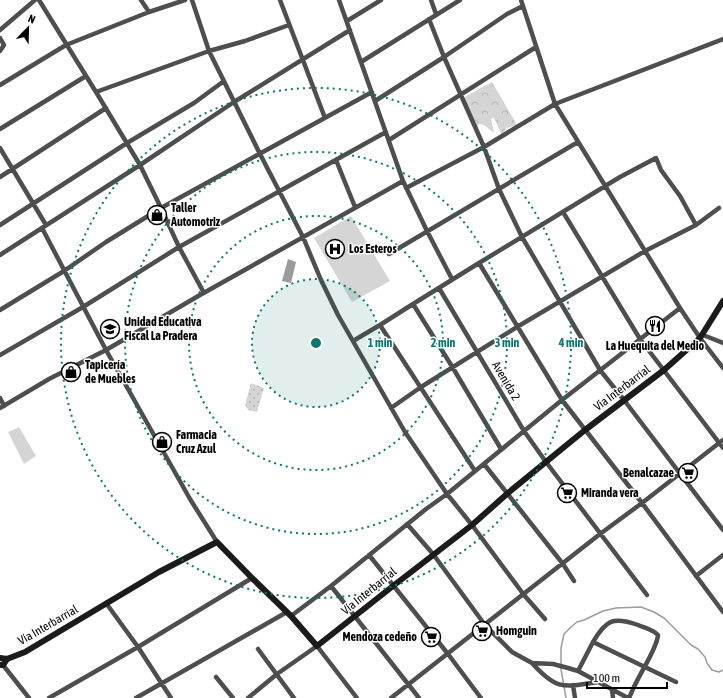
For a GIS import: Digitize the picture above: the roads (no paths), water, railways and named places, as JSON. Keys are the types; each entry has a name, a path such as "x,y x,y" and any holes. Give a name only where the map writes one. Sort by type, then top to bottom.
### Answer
{"main road":[{"name":"Vía Interbarrial","path":"317,646 472,525 546,462 664,370 701,336 723,301"},
{"name":"Vía Interbarrial","path":"0,658 7,659 25,652 159,572 217,542"},
{"path":"217,542 289,614 317,646"},
{"path":"1,665 7,659"}],"street":[{"path":"0,30 35,0"},
{"path":"39,0 140,165 179,247 204,293"},
{"path":"141,0 149,12"},
{"path":"0,85 66,45 149,12 185,0"},
{"path":"192,0 209,51 303,237 321,280 335,308 391,408 447,494 524,595 545,619"},
{"path":"280,0 325,118"},
{"path":"339,0 403,181 452,280"},
{"path":"347,22 381,0"},
{"path":"430,0 436,14"},
{"path":"361,62 460,0"},
{"path":"521,0 555,104 680,308 723,368"},
{"path":"375,101 444,57 507,14 523,6"},
{"path":"429,19 460,94 484,146 499,189 522,237 559,302 600,370 723,530"},
{"path":"96,92 209,51 246,41 289,25"},
{"path":"0,255 140,165 234,102 350,30"},
{"path":"0,38 4,45 0,51"},
{"path":"406,188 484,146 555,104 723,39"},
{"path":"389,140 536,47"},
{"path":"0,129 86,76"},
{"path":"0,225 127,143 194,103 224,81"},
{"path":"0,310 161,208 372,92"},
{"path":"0,177 106,108"},
{"path":"0,355 83,307 179,247 386,132"},
{"path":"389,254 578,142"},
{"path":"0,148 33,204 64,270 106,350 190,499 217,542"},
{"path":"353,341 620,177 656,158 661,170 680,196 696,225"},
{"path":"336,160 355,207"},
{"path":"0,398 2,407 49,378 106,350 403,181"},
{"path":"391,408 517,327 602,276 696,225 719,208"},
{"path":"563,212 640,339 721,441 723,448"},
{"path":"479,263 562,400 642,503 723,612"},
{"name":"Avenida 2","path":"439,288 524,431 647,595"},
{"path":"413,304 501,449"},
{"path":"136,698 289,614 331,586 562,400 680,308"},
{"path":"380,325 475,471"},
{"path":"701,336 723,343"},
{"path":"391,698 721,441"},
{"path":"484,464 563,564 574,581"},
{"path":"407,524 433,554 485,625 512,652 532,663 548,679 558,684 573,686 598,682"},
{"path":"369,555 481,698"},
{"path":"696,576 723,555"},
{"path":"49,698 138,647 252,578"},
{"path":"331,586 419,698"},
{"path":"106,603 138,647 170,698"},
{"path":"532,663 553,664 568,668 628,698 645,666 658,635 654,631 632,623 615,620 609,622 600,630 578,672"},
{"path":"593,642 676,682"},
{"path":"248,698 277,674 317,646 357,698"},
{"path":"258,649 294,698"},
{"path":"1,665 29,698"},
{"path":"216,677 233,698"},
{"path":"573,686 575,698"},
{"path":"612,689 613,698"}],"waterway":[{"path":"566,698 561,669 561,648 564,634 577,622 603,611 616,608 641,607 654,612 664,618 691,645 698,649 705,657 712,670 719,672 723,670"}],"place":[{"name":"Taller Automotriz","path":"157,215"},
{"name":"Los Esteros","path":"335,249"},
{"name":"La Huequita del Medio","path":"655,326"},
{"name":"Unidad Educativa Fiscal La Pradera","path":"110,329"},
{"name":"Tapicería de Muebles","path":"71,372"},
{"name":"Farmacia Cruz Azul","path":"162,442"},
{"name":"Benalcazae","path":"688,473"},
{"name":"Miranda vera","path":"567,493"},
{"name":"Homguin","path":"482,631"},
{"name":"Mendoza cedeño","path":"431,637"}]}
